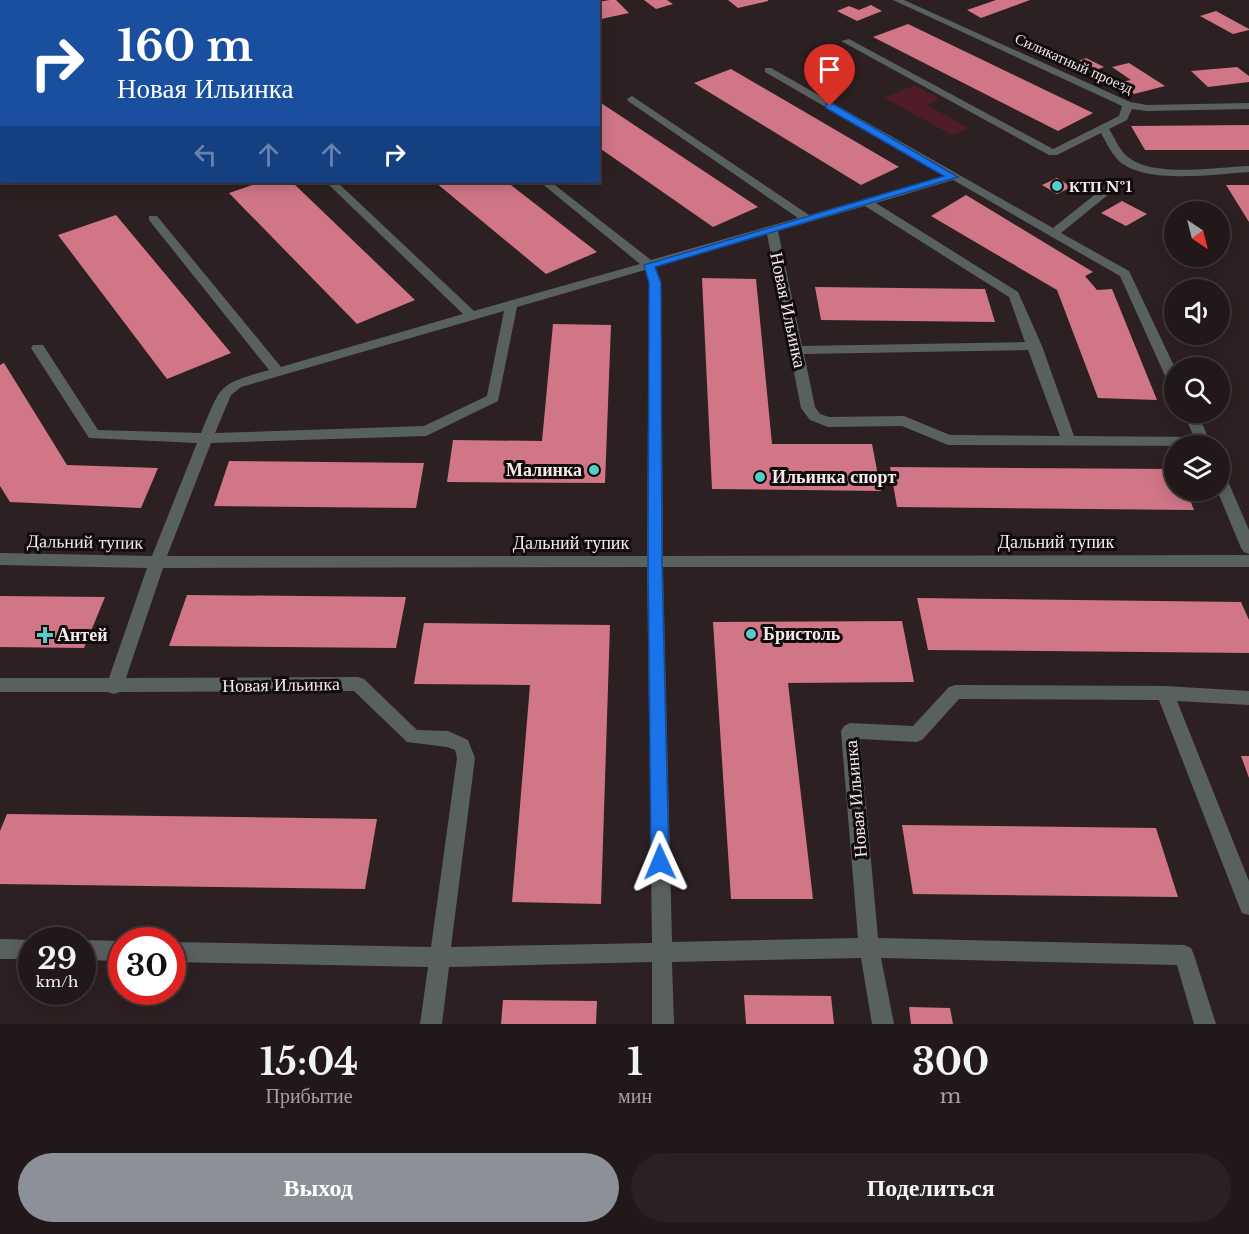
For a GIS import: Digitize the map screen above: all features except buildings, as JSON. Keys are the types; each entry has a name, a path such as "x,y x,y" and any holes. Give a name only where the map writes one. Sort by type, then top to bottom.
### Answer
{"street":[{"name":"Силикатный проезд","path":"902,1 1128,105 1146,108 1249,106"},
{"path":"846,42 1053,153 1123,118 1128,105"},
{"path":"768,70 1125,274 1164,358"},
{"path":"632,99 807,219"},
{"path":"1104,129 1123,159 1137,167 1154,171 1249,169"},
{"name":"Новая Ильинка","path":"114,687 157,562 206,438 225,393 236,384 953,177"},
{"path":"332,183 472,316"},
{"path":"546,183 649,265 655,283 655,563 663,1024"},
{"path":"1054,232 1111,187"},
{"path":"867,202 1014,295 1069,441"},
{"path":"153,218 278,372"},
{"name":"Новая Ильинка","path":"772,230 808,408 815,417 828,422 904,421 948,440 1164,443"},
{"path":"38,348 94,435 206,438 426,431 493,398 511,305"},
{"path":"798,350 1035,346"},
{"path":"1229,501 1249,548"},
{"name":"Дальний тупик","path":"0,560 655,563 1249,561"},
{"name":"Новая Ильинка","path":"0,685 114,687 358,684 413,737 448,739 462,745 466,758 431,1024"},
{"name":"Новая Ильинка","path":"883,1024 869,948 850,731 917,734 955,692 1165,693 1249,698"},
{"path":"1165,693 1249,906"},
{"path":"186,952 440,957 869,948 1184,955 1205,1024"},
{"path":"0,949 18,950"}],"shaded area":[{"path":"915,85 940,99 927,105 969,128 952,135 884,98"}],"place":[{"name":"КТП №1","path":"1057,186"},
{"name":"Малинка","path":"594,470"},
{"name":"Ильинка спорт","path":"760,477"},
{"name":"Бристоль","path":"751,634"},
{"name":"Антей","path":"45,635"}],"route":[{"path":"660,862 655,563 655,283 649,265 953,177 830,106"}]}
